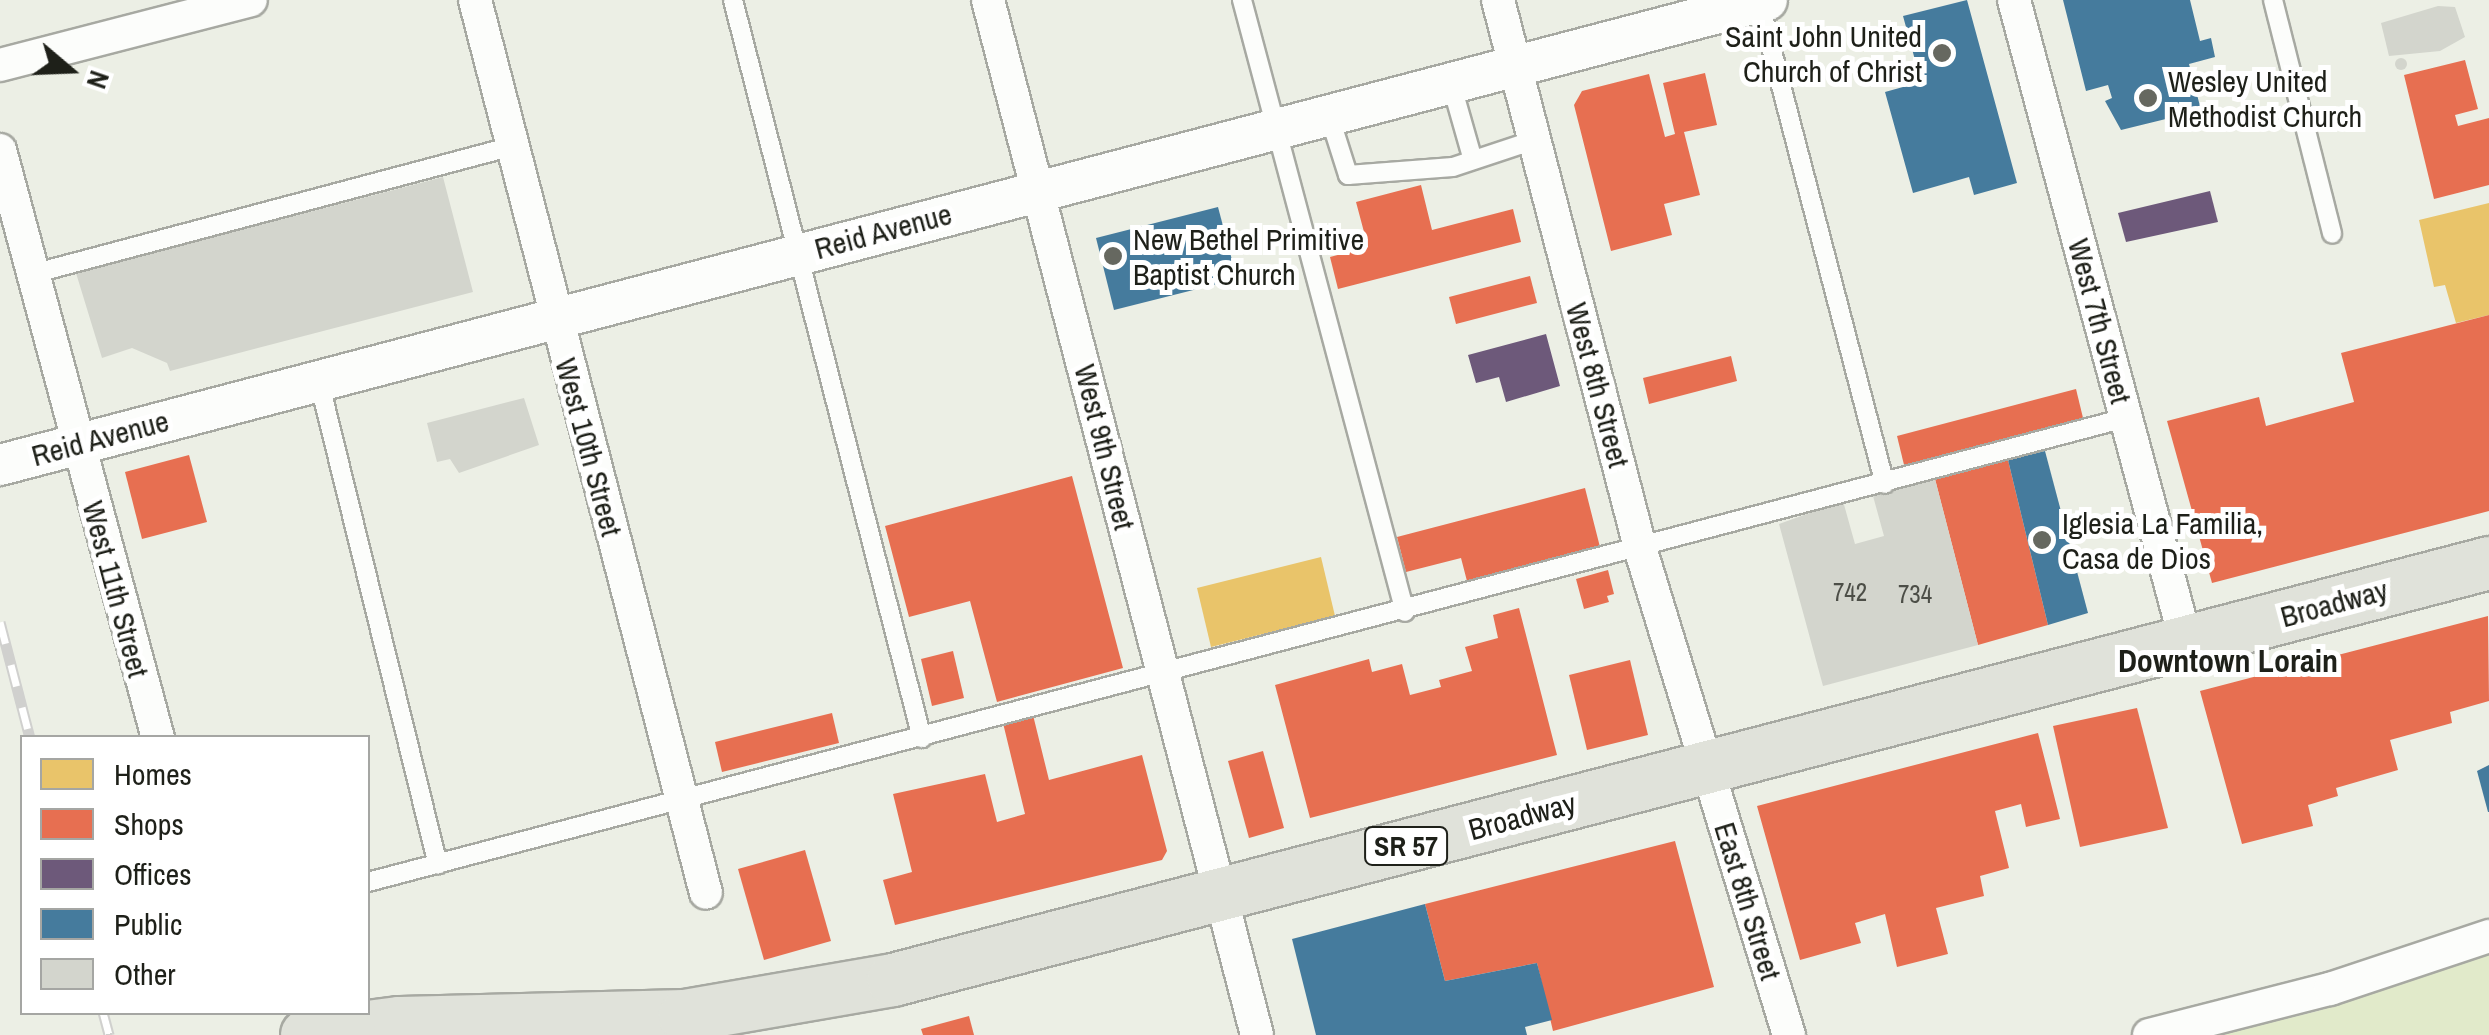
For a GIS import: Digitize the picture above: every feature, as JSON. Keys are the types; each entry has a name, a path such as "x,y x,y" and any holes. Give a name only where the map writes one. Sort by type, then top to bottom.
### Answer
{"main road":[{"name":"Broadway","path":"307,1035 400,1023 685,1016 782,1019 1220,895 2489,563"}],"street":[{"path":"0,65 251,0"},
{"name":"West 10th Street","path":"475,0 706,894"},
{"name":"West 9th Street","path":"988,0 1257,1035"},
{"name":"West 8th Street","path":"1498,0 1642,551 1707,768"},
{"name":"West 7th Street","path":"2014,0 2186,642"},
{"name":"Reid Avenue","path":"0,464 1761,1"},
{"name":"West 11th Street","path":"0,150 19,252 157,735"},
{"name":"East 8th Street","path":"1707,768 1789,1035"},
{"path":"2149,1035 2330,989 2489,936"}],"lane":[{"path":"732,0 802,252 922,738"},
{"path":"1242,0 1405,612"},
{"path":"2273,0 2332,234"},
{"path":"1761,1 1886,484"},
{"path":"1451,82 1473,160"},
{"path":"1329,114 1348,175 1473,160 1534,140"},
{"path":"19,252 510,146"},
{"path":"318,381 438,864"},
{"path":"370,881 1642,551 2126,418"}],"green space":[{"path":"2489,955 2489,1035 2218,1035 2318,1011"}],"building: Homes":[{"path":"2489,203 2489,315 2456,323 2445,285 2434,287 2419,220"},
{"path":"1321,557 1335,616 1211,647 1197,588"}],"building: Shops":[{"path":"2465,60 2478,109 2455,115 2458,126 2489,118 2489,185 2434,199 2404,75"},
{"path":"1705,73 1717,125 1684,132 1700,195 1664,204 1672,235 1611,251 1574,105 1582,91 1649,74 1665,137 1675,134 1663,83"},
{"path":"1421,185 1432,230 1513,209 1521,242 1338,289 1330,257 1368,247 1356,202"},
{"path":"1530,276 1537,303 1456,324 1449,297"},
{"path":"2489,315 2489,511 2212,583 2167,421 2259,397 2266,426 2354,402 2341,353"},
{"path":"1731,356 1737,381 1649,404 1643,378"},
{"path":"2076,389 2084,422 1905,469 1897,436"},
{"path":"189,455 207,522 142,539 125,472"},
{"path":"2008,460 2048,625 1978,645 1935,479"},
{"path":"1072,476 1123,668 997,702 970,601 909,617 885,526"},
{"path":"1585,488 1601,551 1468,585 1461,558 1406,572 1397,537"},
{"path":"1608,570 1614,594 1607,596 1609,602 1584,609 1576,579"},
{"path":"1519,608 1557,755 1310,818 1275,685 1369,659 1372,672 1402,664 1410,695 1441,687 1439,680 1472,671 1465,647 1498,638 1493,615"},
{"path":"2488,616 2489,701 2450,712 2452,723 2390,740 2398,770 2336,788 2338,796 2308,805 2313,826 2242,844 2200,691"},
{"path":"953,651 964,698 932,706 921,659"},
{"path":"1630,660 1648,735 1587,750 1569,675"},
{"path":"2137,708 2168,828 2080,847 2053,726"},
{"path":"832,713 839,743 722,772 715,742"},
{"path":"1033,715 1049,780 1142,755 1167,851 1162,860 895,925 883,880 912,872 893,794 985,774 997,822 1025,814 1003,723"},
{"path":"2038,733 2060,819 2026,827 2021,804 1995,811 2009,868 1980,876 1984,896 1936,908 1948,954 1897,967 1885,914 1855,923 1861,943 1800,960 1757,806"},
{"path":"1263,751 1284,828 1249,838 1228,761"},
{"path":"1675,841 1714,987 1553,1031 1537,963 1445,981 1425,904"},
{"path":"805,850 831,941 764,960 738,869"},
{"path":"969,1016 974,1035 923,1035 921,1029"}],"building: Offices":[{"path":"2210,191 2218,222 2126,242 2118,213"},
{"path":"1546,334 1560,386 1506,402 1499,377 1476,383 1468,355"}],"building: Public":[{"path":"1967,0 2017,183 1974,195 1969,177 1913,193 1885,92 1921,82 1903,16"},
{"path":"2063,0 2190,0 2200,41 2211,38 2215,57 2189,64 2201,110 2185,114 2187,123 2177,126 2174,117 2121,130 2105,101 2112,98 2108,85 2086,91"},
{"path":"1218,207 1237,279 1114,310 1096,238"},
{"path":"2045,451 2088,613 2048,625 2008,460"},
{"path":"2489,765 2489,812 2488,812 2477,771"},
{"path":"1425,904 1445,981 1537,963 1552,1020 1525,1027 1527,1035 1316,1035 1292,939"}],"building: Other":[{"path":"2438,6 2455,7 2465,37 2440,51 2389,56 2381,23"},
{"path":"2401,58 2407,64 2401,70 2395,64"},
{"path":"443,177 473,292 170,371 167,363 132,348 102,358 76,273"},
{"path":"524,398 539,445 459,473 450,459 437,462 427,423"},
{"path":"1935,479 1978,645 1823,686 1779,524 1843,501 1855,544 1884,536 1873,496"}],"railway":[{"path":"0,622 29,735"},
{"path":"104,1015 109,1035"}],"place":[{"name":"Saint John United Church of Christ","path":"1942,53"},
{"name":"Wesley United Methodist Church","path":"2148,98"},
{"name":"New Bethel Primitive Baptist Church","path":"1113,256"},
{"name":"Iglesia La Familia, Casa de Dios","path":"2042,540"}],"district":[{"name":"Downtown Lorain","path":"2228,661"}]}
